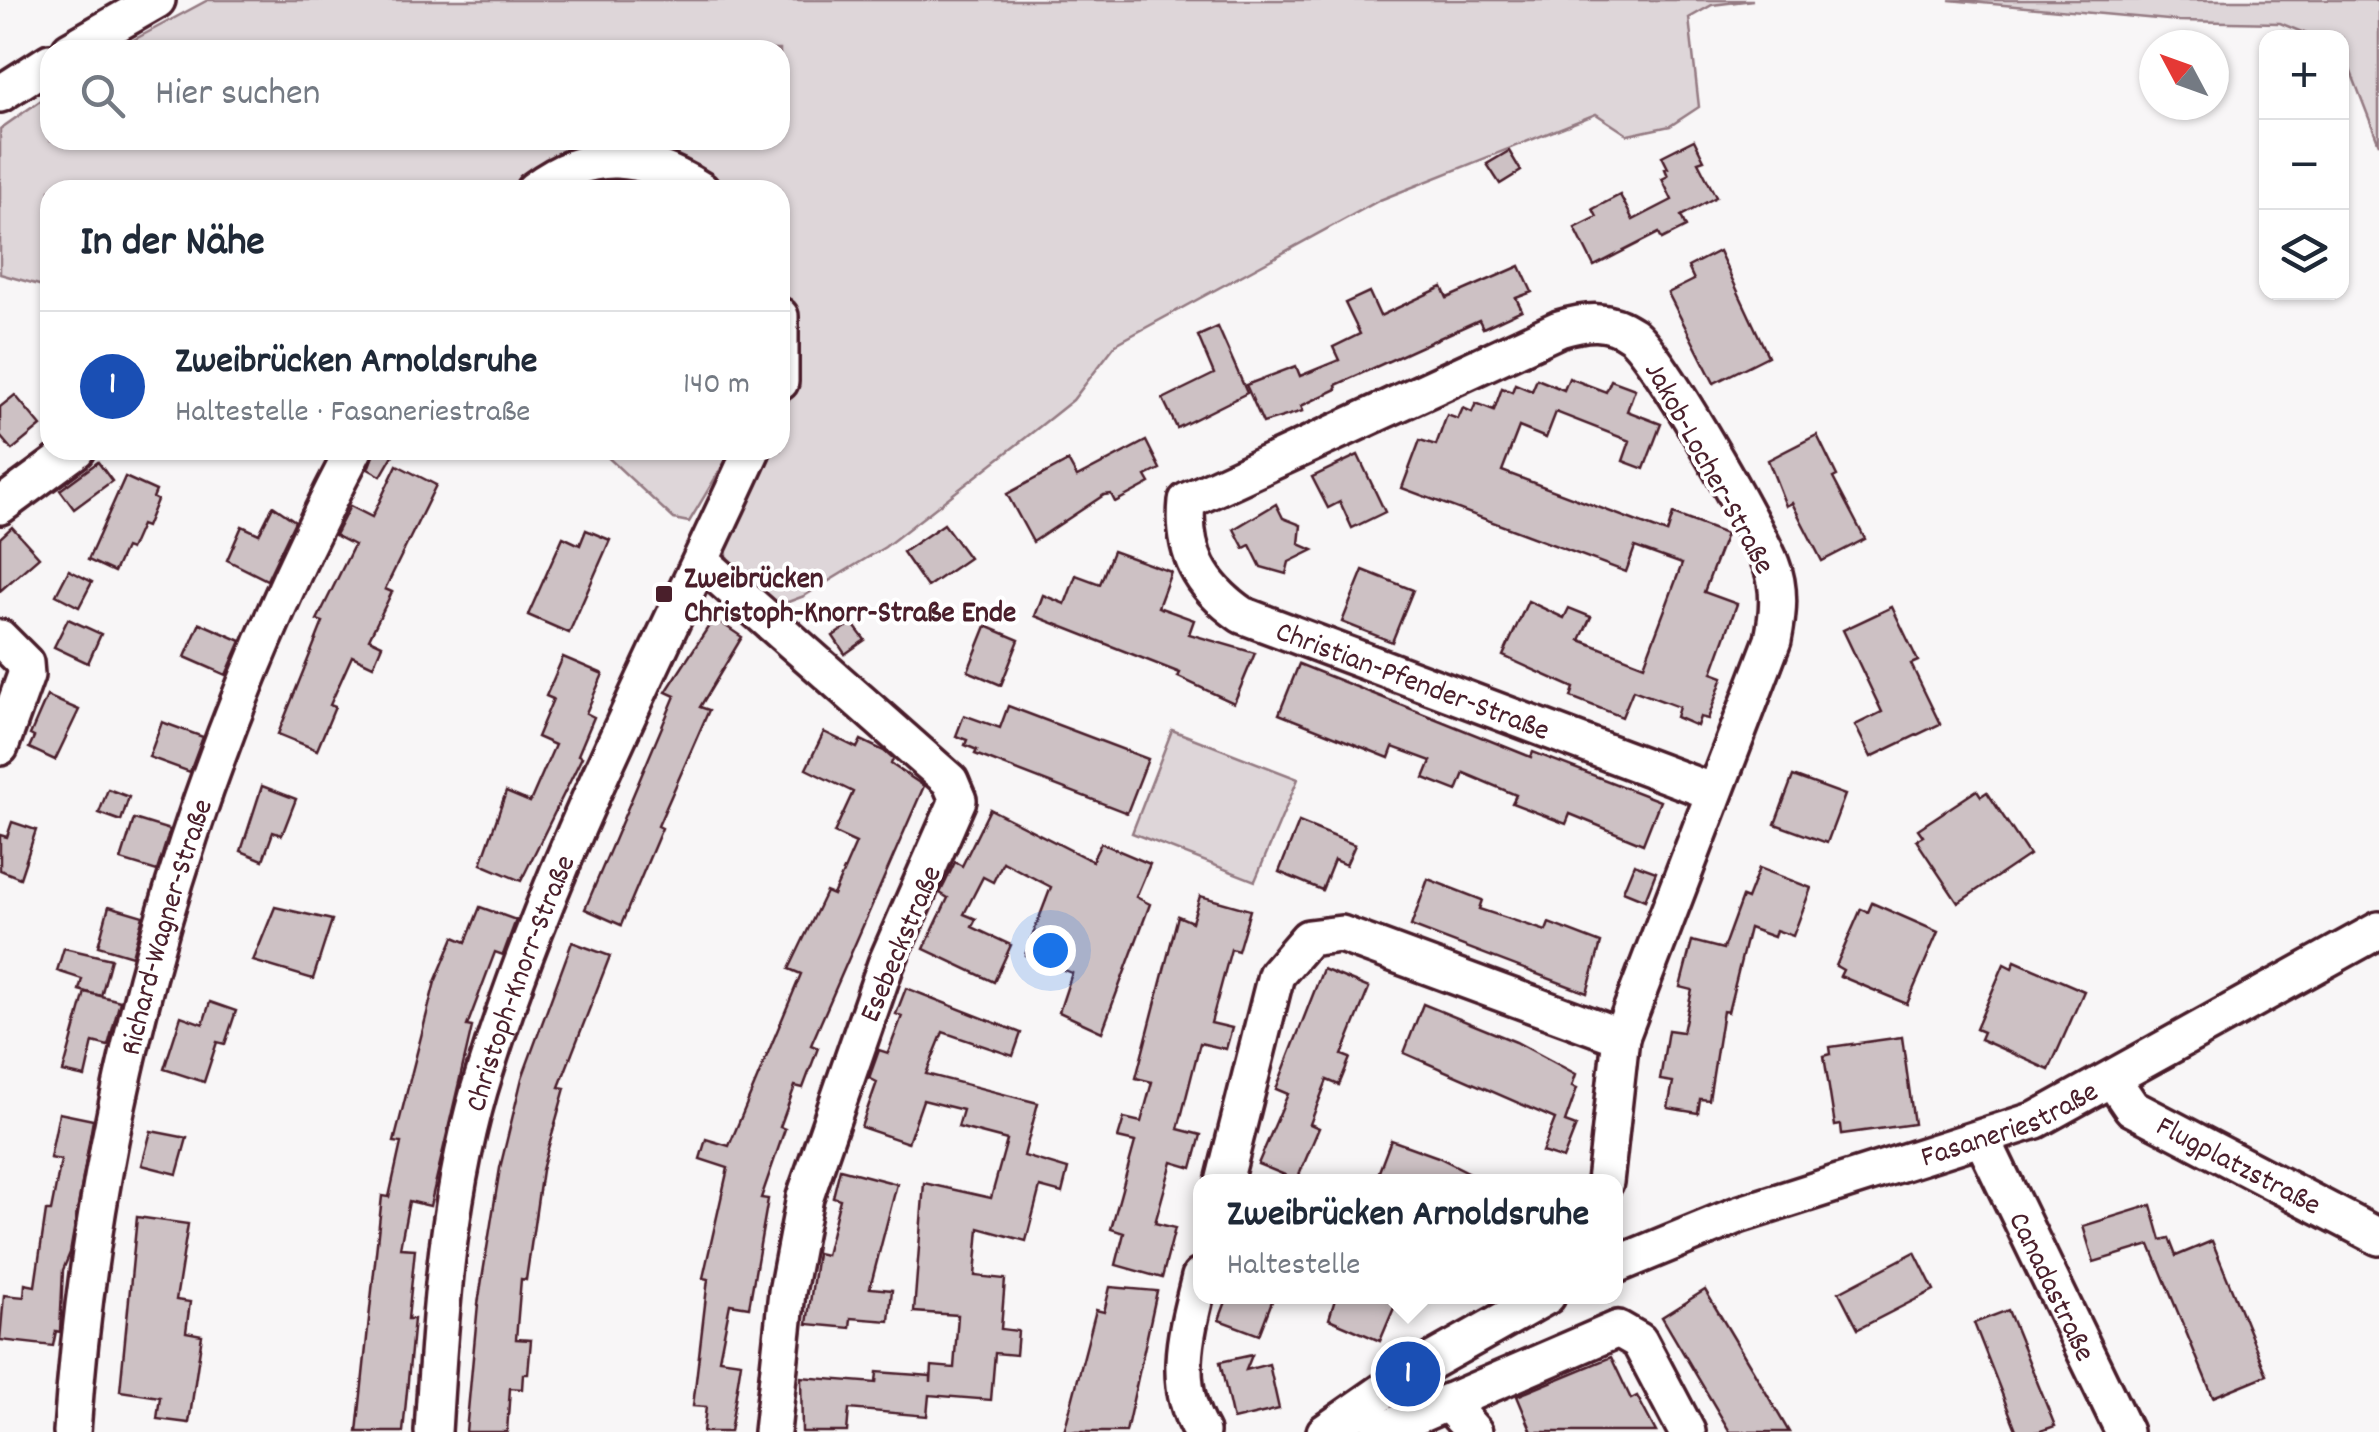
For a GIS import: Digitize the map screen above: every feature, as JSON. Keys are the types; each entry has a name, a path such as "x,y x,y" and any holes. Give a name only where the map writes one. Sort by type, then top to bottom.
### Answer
{"street":[{"path":"87,40 157,0"},
{"path":"0,94 40,68"},
{"path":"548,180 564,168 600,160 632,160 670,170 686,180"},
{"name":"Jakob-Locher-Straße","path":"1188,500 1559,329 1586,321 1608,322 1630,334 1645,347 1680,402 1771,565 1778,594 1773,640 1712,792 1622,1038 1606,1174"},
{"path":"0,506 62,460"},
{"name":"Richard-Wagner-Straße","path":"72,1432 83,1299 114,1124 185,848 263,635 349,460"},
{"path":"702,561 747,460"},
{"name":"Christian-Pfender-Straße","path":"1188,500 1188,548 1201,578 1242,615 1712,792"},
{"name":"Christoph-Knorr-Straße","path":"433,1432 451,1234 484,1073 573,845 702,561"},
{"name":"Esebeckstraße","path":"702,561 950,781 958,800 886,964 810,1182 790,1278 772,1432"},
{"path":"0,638 26,663 26,675 0,746"},
{"name":"Fasaneriestraße","path":"1623,1261 1738,1215 2036,1120 2379,930"},
{"path":"1226,1174 1276,974 1308,938 1342,934 1622,1038"},
{"name":"Flugplatzstraße","path":"2113,1080 2132,1108 2379,1236"},
{"name":"Canadastraße","path":"1983,1140 2124,1432"},
{"path":"1195,1304 1183,1370 1186,1400 1201,1432"},
{"path":"1331,1430 1408,1374 1533,1304"},
{"path":"1379,1432 1618,1329 1639,1341 1687,1432"},
{"path":"1447,1402 1474,1432"}],"shaded area":[{"path":"208,0 1753,0 1712,5 1689,18 1699,107 1670,126 1628,135 1596,114 1380,200 1116,344 1073,400 885,547 804,596 780,605 728,567 726,544 755,460 790,460 790,180 40,180 40,285 0,274 0,129 40,101 40,150 790,150 790,40 134,40"},
{"path":"1949,0 2379,0 2379,144 2349,67 2349,30 2297,30 2280,23 2179,21"},
{"path":"611,460 726,460 689,522 674,519"},
{"path":"1172,730 1298,779 1255,881 1132,833"}],"building":[{"path":"1694,140 1704,160 1698,162 1716,197 1681,216 1686,227 1662,239 1659,233 1594,266 1575,228 1597,217 1593,209 1620,195 1633,220 1672,200 1662,179 1668,176 1668,168 1662,156"},
{"path":"1509,151 1521,171 1500,184 1487,164"},
{"path":"1719,251 1768,356 1714,383 1668,293 1694,280 1688,267"},
{"path":"1520,266 1532,292 1516,298 1522,310 1483,328 1479,320 1336,385 1337,389 1301,406 1303,411 1263,423 1246,385 1296,366 1300,376 1339,360 1333,347 1360,334 1345,303 1369,292 1380,316 1442,287 1447,298"},
{"path":"1218,327 1247,393 1177,428 1163,399 1214,374 1198,336"},
{"path":"1569,378 1606,392 1611,380 1635,389 1627,411 1661,424 1644,469 1623,461 1630,441 1556,412 1546,438 1519,427 1502,471 1667,533 1673,514 1726,534 1704,592 1737,604 1712,673 1723,677 1708,719 1700,717 1697,726 1676,717 1679,707 1633,690 1622,717 1571,697 1574,688 1503,656 1528,601 1564,618 1569,608 1591,617 1580,640 1644,665 1682,564 1635,547 1626,572 1402,488 1420,440 1436,445 1447,415 1458,419 1463,408 1472,412 1476,403 1494,410 1502,388 1512,392 1515,384 1532,391 1537,379 1564,390"},
{"path":"15,395 40,427 12,450 0,436 0,407"},
{"path":"1817,435 1837,476 1833,478 1865,539 1822,561 1792,503 1786,506 1768,460"},
{"path":"1146,441 1160,469 1146,476 1150,483 1115,502 1111,494 1104,495 1033,542 1007,494 1068,461 1077,477"},
{"path":"1358,455 1385,512 1352,528 1340,502 1328,508 1312,477"},
{"path":"371,460 390,460 381,476 368,469"},
{"path":"98,462 112,481 74,509 60,490"},
{"path":"397,465 436,485 385,589 392,592 369,639 382,645 373,666 352,656 330,705 335,707 317,750 278,734 323,622 317,620 354,545 335,535 350,506 372,517"},
{"path":"125,477 156,491 153,498 157,500 146,527 141,525 114,572 88,560"},
{"path":"1276,504 1283,518 1301,525 1299,544 1313,550 1289,562 1286,574 1261,567 1250,545 1244,548 1234,529"},
{"path":"273,506 295,521 267,580 227,560 242,526 259,534"},
{"path":"944,524 969,558 927,587 903,552"},
{"path":"12,527 39,557 0,591 0,538"},
{"path":"586,530 610,540 569,633 528,615 563,537 580,545"},
{"path":"1113,551 1171,572 1158,607 1194,620 1189,634 1255,653 1234,703 1178,677 1180,673 1035,616 1043,595 1065,604 1076,575 1100,584"},
{"path":"69,570 92,582 79,607 56,595"},
{"path":"1363,570 1413,590 1392,642 1342,622"},
{"path":"1892,607 1918,661 1911,664 1940,724 1871,757 1855,725 1882,712 1843,630"},
{"path":"714,618 742,637 700,707 709,710 658,826 662,828 621,925 585,909 675,696 666,692"},
{"path":"68,619 101,634 88,663 54,647"},
{"path":"200,623 241,641 226,675 185,657"},
{"path":"852,623 865,640 845,654 833,636"},
{"path":"986,626 1019,640 1001,685 968,671"},
{"path":"563,657 603,674 586,713 594,717 578,755 582,757 521,881 481,864 506,792 530,802 555,745 537,737 553,699 546,696"},
{"path":"1299,664 1531,757 1533,752 1660,801 1643,844 1570,814 1566,824 1512,803 1516,795 1464,773 1457,791 1424,778 1431,761 1393,747 1389,758 1279,714"},
{"path":"47,696 79,710 55,760 29,748 34,737 30,735"},
{"path":"1008,706 1148,759 1127,813 975,754 977,750 965,745 967,740 956,736 964,715 1000,728"},
{"path":"162,722 203,737 190,772 149,757"},
{"path":"824,732 857,748 861,740 884,751 893,759 891,764 924,786 811,1045 818,1048 803,1088 795,1086 780,1127 785,1129 761,1198 768,1199 749,1307 730,1304 719,1359 741,1362 730,1432 703,1432 706,1407 693,1406 708,1279 703,1278 728,1168 700,1159 706,1139 729,1146 801,974 789,969 826,892 833,895 856,843 834,833 853,792 806,769"},
{"path":"1793,776 1845,795 1827,843 1775,824"},
{"path":"262,786 296,799 282,835 273,832 263,860 241,851"},
{"path":"108,789 129,797 121,821 99,813"},
{"path":"1977,790 1981,796 1987,792 2029,855 1958,903 1916,840 1923,836 1918,829"},
{"path":"990,809 1092,861 1101,843 1150,864 1136,897 1150,904 1102,1032 1059,1012 1072,973 1025,955 1051,887 1003,862 993,882 983,877 964,914 976,919 972,927 1011,945 994,982 924,949 948,898 940,893 955,862 962,866"},
{"path":"134,819 170,830 157,871 121,860"},
{"path":"12,822 36,830 20,878 0,870 0,835 7,837"},
{"path":"1299,822 1355,845 1346,865 1334,860 1322,890 1279,872"},
{"path":"1634,864 1656,872 1645,900 1623,891"},
{"path":"1759,868 1811,888 1793,936 1776,930 1774,937 1749,928 1728,1012 1723,1011 1709,1100 1700,1099 1698,1113 1668,1108 1673,1082 1660,1080 1668,1030 1683,1032 1692,990 1680,987 1692,941 1723,949 1742,897 1747,899"},
{"path":"1428,879 1482,900 1479,909 1546,931 1549,923 1601,943 1587,993 1411,926"},
{"path":"1200,896 1250,910 1238,951 1231,949 1211,1023 1232,1028 1226,1049 1200,1043 1178,1129 1201,1135 1192,1168 1172,1162 1155,1223 1175,1228 1162,1278 1116,1265 1124,1233 1111,1229 1135,1142 1118,1138 1124,1118 1141,1122 1152,1082 1136,1078 1178,916 1192,922"},
{"path":"1872,903 1938,932 1907,1004 1840,976 1843,970 1836,966 1861,909 1868,912"},
{"path":"109,906 143,916 132,956 98,946"},
{"path":"275,907 332,920 313,979 253,961"},
{"path":"480,907 516,920 503,955 495,952 467,1026 472,1027 430,1206 409,1201 400,1248 415,1249 408,1319 414,1319 403,1432 357,1432 382,1196 389,1197 401,1143 394,1142 435,982 454,937 466,942"},
{"path":"572,942 610,956 559,1087 565,1088 542,1170 526,1280 521,1279 516,1339 531,1340 528,1374 523,1374 522,1389 510,1388 507,1432 466,1432 478,1304 500,1168 522,1078"},
{"path":"64,948 111,959 101,996 79,990 82,979 57,971"},
{"path":"2015,961 2084,991 2049,1070 1980,1039 1983,1032 1976,1029 2004,964 2012,968"},
{"path":"1323,969 1369,988 1342,1055 1350,1058 1339,1085 1327,1080 1310,1124 1319,1128 1300,1174 1282,1174 1258,1164 1288,1094 1276,1089"},
{"path":"906,988 1021,1033 1013,1056 943,1032 926,1074 1038,1103 1024,1156 1068,1169 1062,1193 1040,1187 1026,1241 979,1228 975,1276 1005,1279 1001,1329 1018,1331 1016,1355 995,1353 991,1400 929,1395 927,1416 849,1409 847,1432 802,1432 801,1377 876,1383 877,1372 931,1376 931,1382 932,1366 954,1368 958,1315 914,1312 924,1183 991,1198 1007,1140 958,1127 963,1110 923,1100 908,1143 861,1127 877,1082 869,1078 879,1050 888,1053 902,1016 896,1014"},
{"path":"85,992 120,1001 108,1046 93,1042 85,1077 63,1072"},
{"path":"210,1002 236,1011 225,1044 217,1042 204,1082 164,1069 181,1016 203,1024"},
{"path":"1423,1004 1516,1042 1576,1074 1572,1086 1577,1088 1565,1122 1576,1126 1563,1159 1542,1152 1555,1119 1404,1053"},
{"path":"1902,1037 1914,1124 1842,1134 1841,1125 1835,1126 1824,1056 1831,1054 1830,1047"},
{"path":"59,1113 93,1120 70,1253 63,1270 60,1332 56,1331 53,1346 0,1340 4,1295 24,1297 25,1284 35,1286 46,1211 51,1211 61,1160 50,1158"},
{"path":"151,1131 187,1138 177,1174 142,1165"},
{"path":"1391,1140 1472,1174 1378,1174"},
{"path":"840,1169 897,1184 870,1288 892,1290 889,1321 851,1318 850,1328 807,1324 817,1253 826,1255 840,1199 833,1197"},
{"path":"2151,1205 2161,1240 2169,1238 2176,1256 2212,1241 2267,1375 2213,1397 2150,1245 2094,1262 2083,1226"},
{"path":"137,1217 188,1224 176,1300 190,1302 186,1332 202,1335 189,1423 157,1419 160,1397 120,1391"},
{"path":"1915,1252 1934,1290 1858,1329 1839,1292"},
{"path":"1110,1287 1157,1291 1126,1432 1064,1432 1096,1310 1104,1312"},
{"path":"1705,1290 1789,1432 1730,1432 1662,1317"},
{"path":"1225,1304 1271,1304 1259,1335 1219,1320"},
{"path":"1334,1304 1396,1304 1380,1341 1329,1319"},
{"path":"2008,1310 2055,1426 2038,1432 2017,1432 1974,1323"},
{"path":"1252,1355 1246,1370 1269,1364 1279,1409 1233,1420 1220,1362"},
{"path":"1611,1357 1631,1399 1637,1396 1656,1432 1532,1432 1517,1396"}],"place":[{"name":"Zweibrücken Christoph-Knorr-Straße Ende","path":"664,594"},
{"name":"Zweibrücken Arnoldsruhe","path":"1408,1374"}]}
